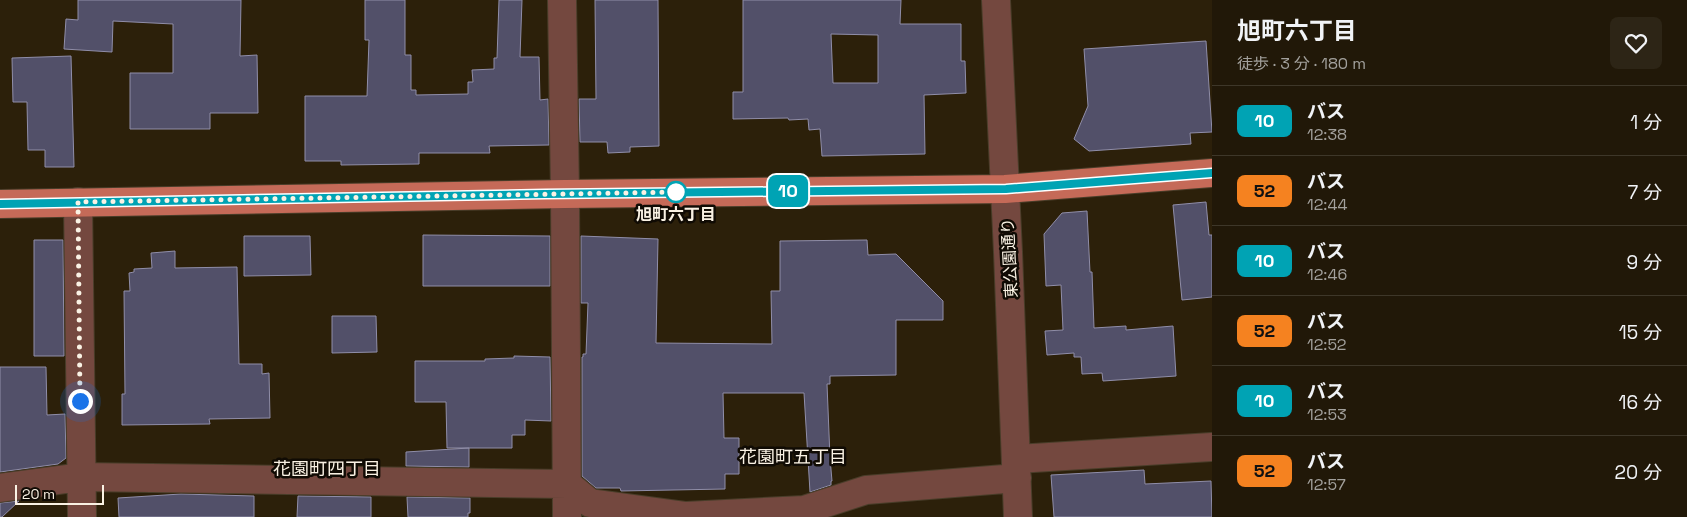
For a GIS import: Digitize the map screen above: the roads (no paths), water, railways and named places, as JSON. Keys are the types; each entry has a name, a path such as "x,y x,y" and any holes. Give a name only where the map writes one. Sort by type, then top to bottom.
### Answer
{"main road":[{"path":"0,204 565,194 1006,189 1212,173"}],"street":[{"path":"562,0 567,517"},
{"name":"東公園通り","path":"996,0 1006,189 1018,517"},
{"path":"78,202 82,517"},
{"path":"0,488 81,477 566,484 590,503 686,516 804,510 866,490 1017,469 1212,447"}],"place":[{"name":"旭町六丁目","path":"676,192"}],"district":[{"name":"花園町五丁目","path":"793,457"},
{"name":"花園町四丁目","path":"327,469"}]}
